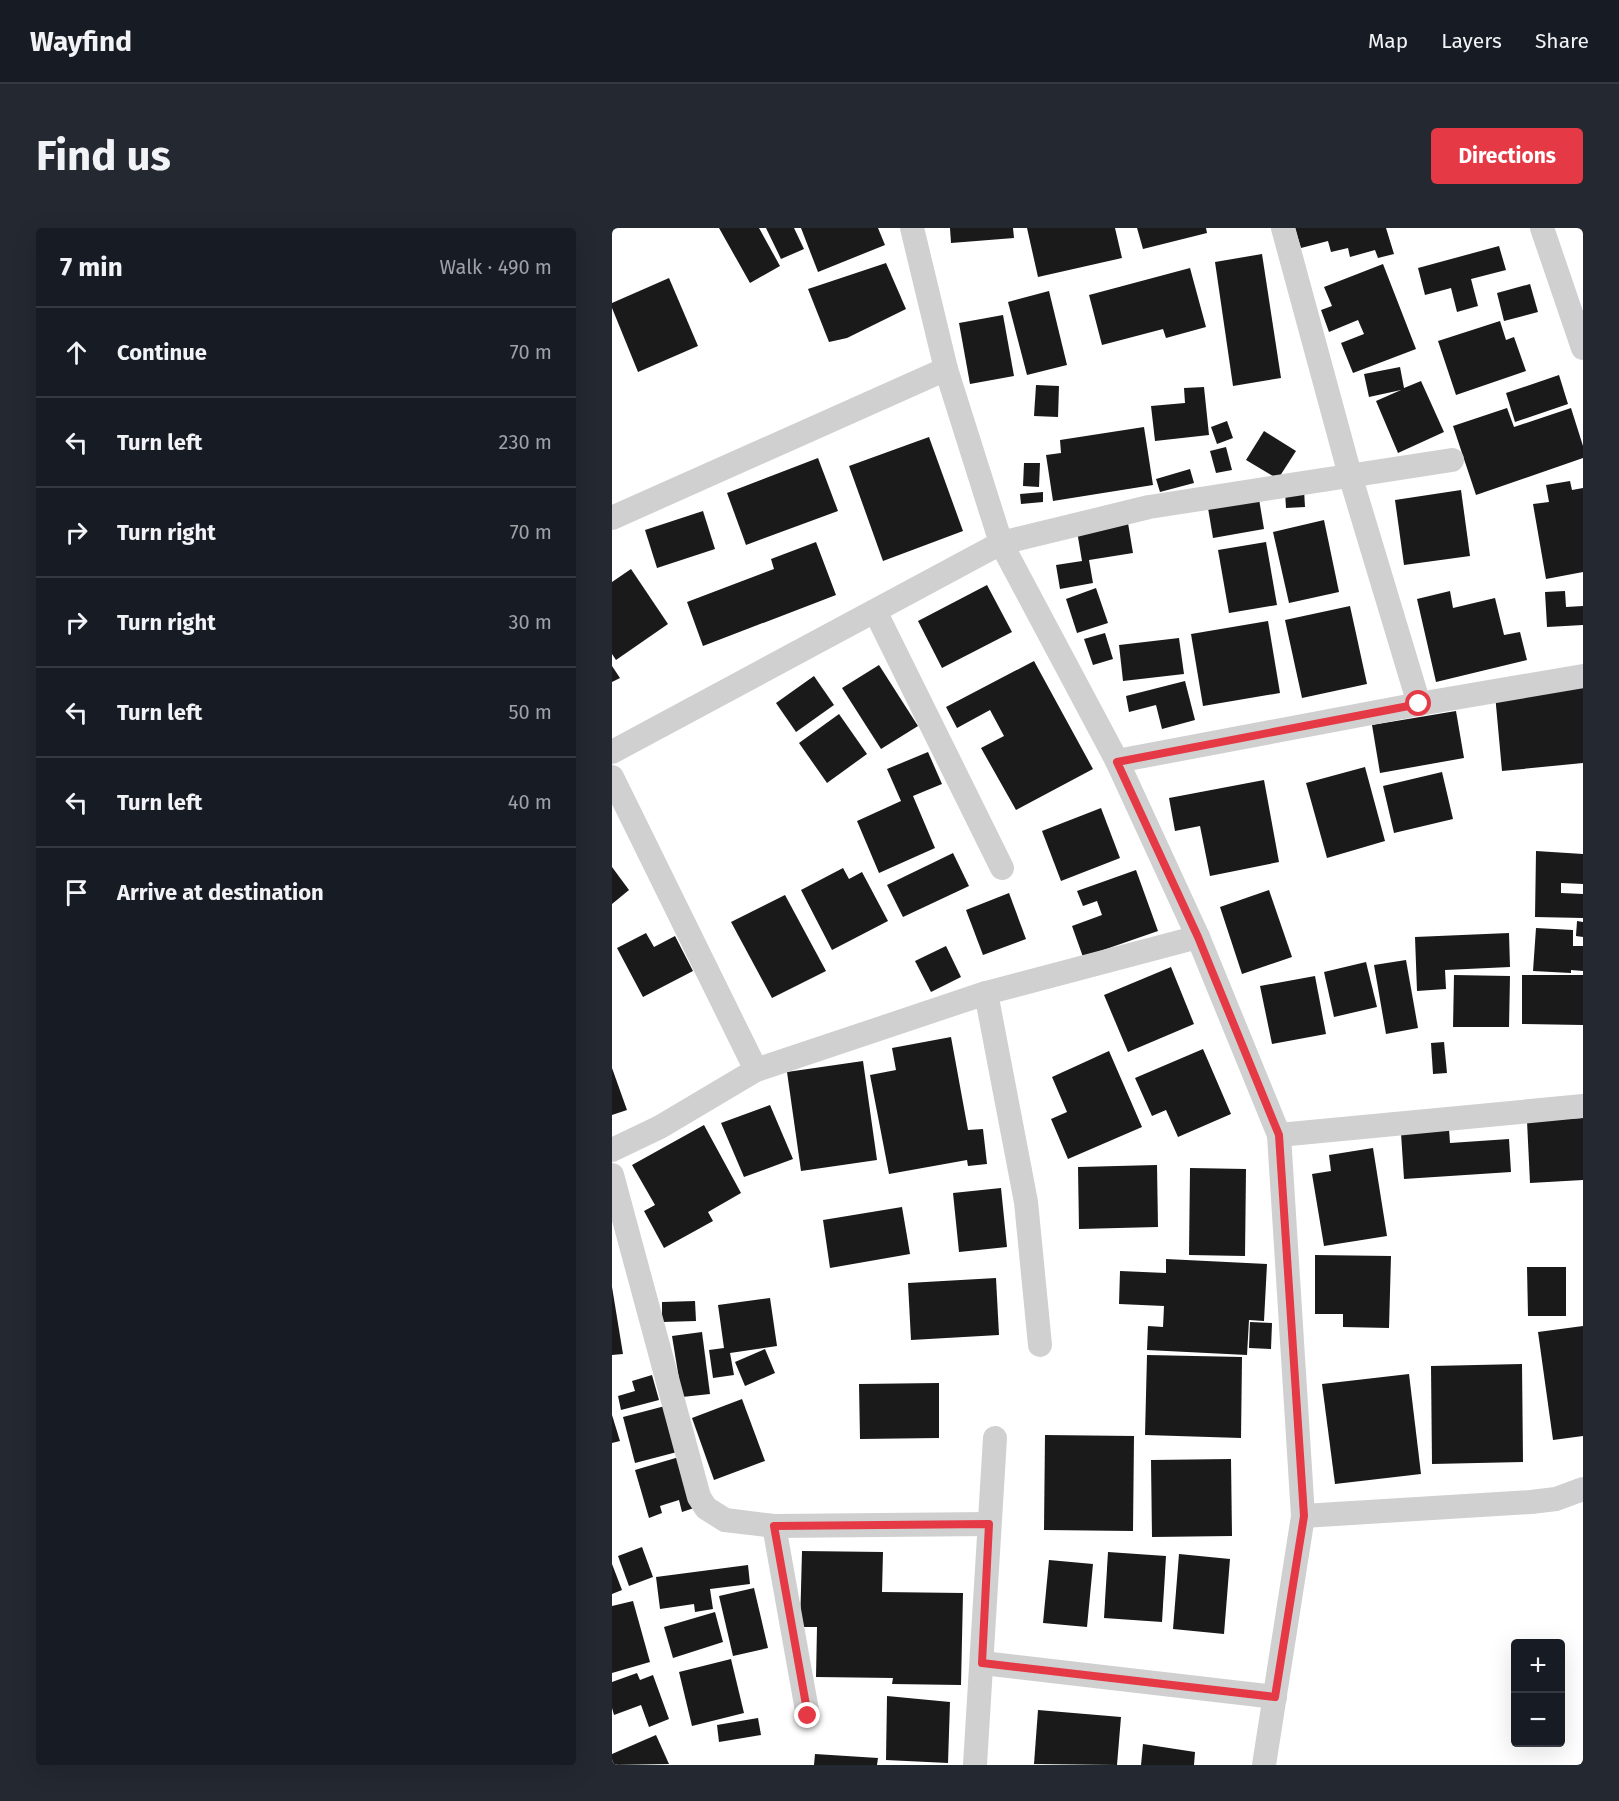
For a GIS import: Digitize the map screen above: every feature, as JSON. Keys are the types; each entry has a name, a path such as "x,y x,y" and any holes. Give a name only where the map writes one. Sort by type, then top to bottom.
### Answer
{"street":[{"path":"912,228 946,369 1001,543 1117,762 1198,937 1279,1135 1304,1516 1264,1765"},
{"path":"1283,228 1350,475 1419,704"},
{"path":"1542,228 1583,348"},
{"path":"612,518 946,369"},
{"path":"612,752 1001,543 1149,507 1452,460"},
{"path":"875,611 1002,868"},
{"path":"1117,762 1419,704 1583,676"},
{"path":"612,777 756,1070"},
{"path":"612,1150 660,1127 756,1070 986,993 1198,937"},
{"path":"986,993 1026,1202 1040,1345"},
{"path":"1279,1135 1583,1106"},
{"path":"612,1175 699,1497 706,1508 725,1520 774,1526 989,1524"},
{"path":"975,1765 995,1438"},
{"path":"1304,1516 1531,1502 1556,1499 1583,1489"},
{"path":"774,1526 808,1716"},
{"path":"982,1663 1275,1697"}],"building":[{"path":"719,228 759,228 780,266 750,283"},
{"path":"766,228 794,228 804,249 781,259"},
{"path":"801,228 878,228 885,245 818,272"},
{"path":"950,228 1013,228 1014,238 951,243"},
{"path":"1027,228 1115,228 1122,258 1038,277"},
{"path":"1137,228 1206,228 1207,233 1143,249"},
{"path":"1295,228 1386,228 1394,254 1378,258 1375,250 1350,257 1348,248 1331,252 1328,241 1301,248"},
{"path":"1499,246 1506,270 1471,279 1478,306 1457,312 1451,288 1425,295 1418,268"},
{"path":"1262,254 1281,378 1233,386 1215,262"},
{"path":"886,263 906,309 847,338 829,342 808,289"},
{"path":"1383,264 1416,349 1353,373 1341,343 1364,334 1358,320 1329,332 1321,310 1332,306 1324,287"},
{"path":"1190,268 1206,327 1166,338 1163,329 1102,345 1089,295"},
{"path":"669,278 698,346 638,372 612,303"},
{"path":"1530,284 1538,312 1504,321 1497,293"},
{"path":"1049,291 1067,365 1027,375 1008,302"},
{"path":"1003,315 1014,376 970,384 959,323"},
{"path":"1500,321 1506,340 1514,337 1526,371 1456,395 1438,341"},
{"path":"1400,367 1404,388 1421,381 1444,432 1398,453 1376,401 1401,390 1369,397 1364,374"},
{"path":"1559,375 1568,404 1515,422 1506,393"},
{"path":"1036,385 1059,386 1058,417 1034,416"},
{"path":"1204,387 1209,435 1155,441 1151,406 1185,403 1184,388"},
{"path":"1507,408 1514,427 1571,408 1583,446 1583,458 1476,495 1453,426"},
{"path":"1227,421 1233,438 1217,444 1211,427"},
{"path":"1144,427 1153,485 1053,501 1046,455 1061,453 1060,440"},
{"path":"1264,431 1296,451 1278,479 1246,460"},
{"path":"929,437 963,531 883,561 849,466"},
{"path":"1226,447 1232,470 1216,473 1210,451"},
{"path":"818,458 838,511 746,545 727,493"},
{"path":"1024,463 1040,463 1039,487 1023,486"},
{"path":"1190,469 1194,483 1160,492 1156,479"},
{"path":"1570,481 1572,490 1583,488 1583,572 1546,579 1533,504 1549,502 1546,485"},
{"path":"1304,490 1305,507 1286,508 1285,491"},
{"path":"1461,490 1470,556 1404,565 1395,500"},
{"path":"1043,492 1043,502 1021,504 1020,494"},
{"path":"1259,499 1264,529 1213,538 1208,508"},
{"path":"703,511 715,549 657,568 645,530"},
{"path":"1324,520 1339,592 1289,603 1273,532"},
{"path":"1128,523 1133,553 1089,560 1093,583 1060,589 1056,565 1082,561 1077,531"},
{"path":"816,542 836,595 703,646 687,602 774,569 771,559"},
{"path":"1266,542 1277,605 1229,613 1218,550"},
{"path":"631,569 668,624 616,660 612,654 612,582"},
{"path":"987,585 1012,632 942,668 918,621"},
{"path":"1096,588 1108,623 1077,633 1066,599"},
{"path":"1450,591 1453,608 1495,598 1504,635 1520,632 1527,660 1436,682 1417,599"},
{"path":"1565,591 1566,607 1583,606 1583,625 1547,627 1545,592"},
{"path":"1350,606 1367,684 1302,698 1285,620"},
{"path":"1268,621 1280,693 1203,706 1191,634"},
{"path":"1105,633 1113,659 1093,665 1084,639"},
{"path":"1179,638 1184,674 1123,681 1119,645"},
{"path":"1034,661 1093,769 1016,810 981,748 1004,736 990,710 957,728 946,707"},
{"path":"879,665 918,726 881,749 842,688"},
{"path":"612,666 620,678 612,682"},
{"path":"814,676 834,705 796,732 776,703"},
{"path":"1185,681 1195,720 1162,729 1156,705 1129,712 1126,696"},
{"path":"1583,686 1583,763 1502,771 1495,694"},
{"path":"1456,711 1464,758 1380,773 1372,725"},
{"path":"839,714 867,754 827,783 799,743"},
{"path":"928,752 942,784 913,796 935,848 879,873 857,821 901,801 887,769"},
{"path":"1365,767 1385,841 1327,858 1306,783"},
{"path":"1442,772 1453,819 1394,833 1383,786"},
{"path":"1264,780 1279,862 1210,876 1200,826 1175,831 1169,798"},
{"path":"1101,808 1120,858 1061,881 1042,831"},
{"path":"1536,851 1583,854 1583,884 1561,883 1561,893 1583,894 1583,918 1535,917"},
{"path":"953,853 969,886 903,917 887,885"},
{"path":"612,867 629,890 612,904"},
{"path":"843,868 849,879 862,872 888,921 832,950 801,890"},
{"path":"1136,870 1158,931 1083,957 1072,926 1102,915 1097,901 1083,906 1077,891"},
{"path":"1269,890 1292,957 1242,974 1220,907"},
{"path":"1009,893 1026,939 983,955 966,910"},
{"path":"785,895 826,971 772,998 731,922"},
{"path":"1577,921 1583,922 1583,937 1576,936"},
{"path":"1536,928 1573,930 1573,946 1583,946 1583,971 1571,970 1571,973 1533,971"},
{"path":"646,933 654,947 675,936 693,971 643,997 617,948"},
{"path":"1509,933 1510,967 1445,970 1446,989 1417,991 1415,937"},
{"path":"946,946 961,977 931,992 915,961"},
{"path":"1406,960 1418,1028 1386,1034 1374,965"},
{"path":"1366,962 1377,1007 1334,1017 1324,972"},
{"path":"1171,967 1194,1024 1128,1052 1104,995"},
{"path":"1454,975 1510,976 1509,1027 1453,1027"},
{"path":"1522,975 1583,975 1583,1025 1522,1024"},
{"path":"1315,976 1326,1034 1272,1044 1260,986"},
{"path":"951,1037 968,1130 983,1129 987,1164 968,1166 967,1160 889,1174 870,1075 896,1070 892,1048"},
{"path":"1444,1042 1447,1073 1433,1074 1431,1043"},
{"path":"1203,1049 1231,1114 1178,1137 1166,1110 1152,1116 1135,1078"},
{"path":"1109,1051 1142,1127 1068,1159 1051,1119 1067,1112 1052,1077"},
{"path":"863,1061 877,1160 801,1171 787,1072"},
{"path":"612,1068 627,1110 612,1115"},
{"path":"770,1105 793,1159 744,1177 721,1123"},
{"path":"1448,1115 1450,1143 1509,1139 1511,1172 1404,1179 1400,1118"},
{"path":"1583,1118 1583,1180 1530,1183 1527,1121"},
{"path":"704,1125 741,1193 708,1212 713,1221 664,1248 644,1211 655,1205 632,1165"},
{"path":"1373,1148 1387,1236 1324,1246 1312,1174 1331,1171 1329,1155"},
{"path":"1157,1165 1158,1227 1079,1229 1078,1167"},
{"path":"1190,1168 1246,1169 1245,1256 1189,1255"},
{"path":"1001,1188 1007,1247 959,1252 953,1193"},
{"path":"902,1207 910,1254 830,1268 823,1220"},
{"path":"1315,1255 1391,1256 1389,1328 1343,1327 1343,1314 1315,1314"},
{"path":"1166,1259 1267,1264 1264,1321 1249,1320 1247,1355 1147,1350 1148,1326 1163,1327 1164,1306 1119,1304 1120,1271 1166,1273"},
{"path":"1527,1267 1566,1267 1566,1316 1528,1316"},
{"path":"996,1278 999,1335 911,1340 908,1283"},
{"path":"612,1287 623,1354 612,1355"},
{"path":"770,1298 777,1346 730,1353 734,1375 713,1378 709,1350 724,1348 718,1305"},
{"path":"695,1301 696,1321 662,1322 662,1302"},
{"path":"1250,1322 1272,1323 1271,1349 1249,1348"},
{"path":"1583,1326 1583,1436 1553,1440 1538,1332"},
{"path":"702,1332 710,1394 682,1397 672,1336"},
{"path":"765,1349 775,1373 745,1386 735,1362"},
{"path":"1147,1355 1242,1357 1241,1438 1145,1435"},
{"path":"1522,1364 1523,1462 1432,1464 1431,1366"},
{"path":"1409,1374 1421,1474 1335,1484 1322,1384"},
{"path":"652,1375 659,1400 621,1410 618,1396 635,1391 632,1381"},
{"path":"939,1383 939,1438 860,1439 859,1384"},
{"path":"742,1399 765,1461 714,1480 692,1418"},
{"path":"665,1406 677,1452 635,1463 623,1417"},
{"path":"612,1415 620,1441 612,1443"},
{"path":"1045,1435 1134,1436 1133,1531 1044,1530"},
{"path":"679,1457 694,1508 682,1512 679,1500 660,1506 662,1513 649,1518 635,1470"},
{"path":"1231,1459 1232,1536 1152,1537 1151,1460"},
{"path":"642,1547 653,1577 629,1586 618,1556"},
{"path":"802,1551 883,1552 882,1592 963,1593 961,1685 892,1684 893,1678 816,1677 817,1627 800,1627"},
{"path":"1108,1552 1166,1556 1162,1622 1104,1618"},
{"path":"1179,1554 1230,1559 1224,1634 1173,1629"},
{"path":"1049,1560 1093,1564 1087,1627 1043,1623"},
{"path":"612,1564 622,1590 612,1594"},
{"path":"748,1565 750,1584 710,1589 713,1609 695,1612 694,1604 660,1609 656,1577"},
{"path":"754,1588 768,1648 733,1656 719,1596"},
{"path":"633,1601 650,1662 612,1673 612,1606"},
{"path":"715,1612 723,1642 673,1658 664,1627"},
{"path":"731,1659 744,1713 692,1726 679,1672"},
{"path":"637,1673 640,1680 653,1675 669,1719 649,1727 641,1705 614,1715 612,1682"},
{"path":"887,1696 950,1702 948,1763 886,1760"},
{"path":"1038,1710 1121,1717 1117,1765 1034,1764"},
{"path":"758,1718 761,1735 719,1742 717,1725"},
{"path":"656,1735 669,1764 612,1765 612,1754"},
{"path":"1143,1744 1195,1752 1194,1765 1141,1765"},
{"path":"815,1754 878,1758 877,1765 814,1765"}],"route":[{"path":"808,1716 774,1526 989,1524 982,1663 1275,1697 1304,1516 1279,1135 1198,937 1117,762 1419,704"}]}
